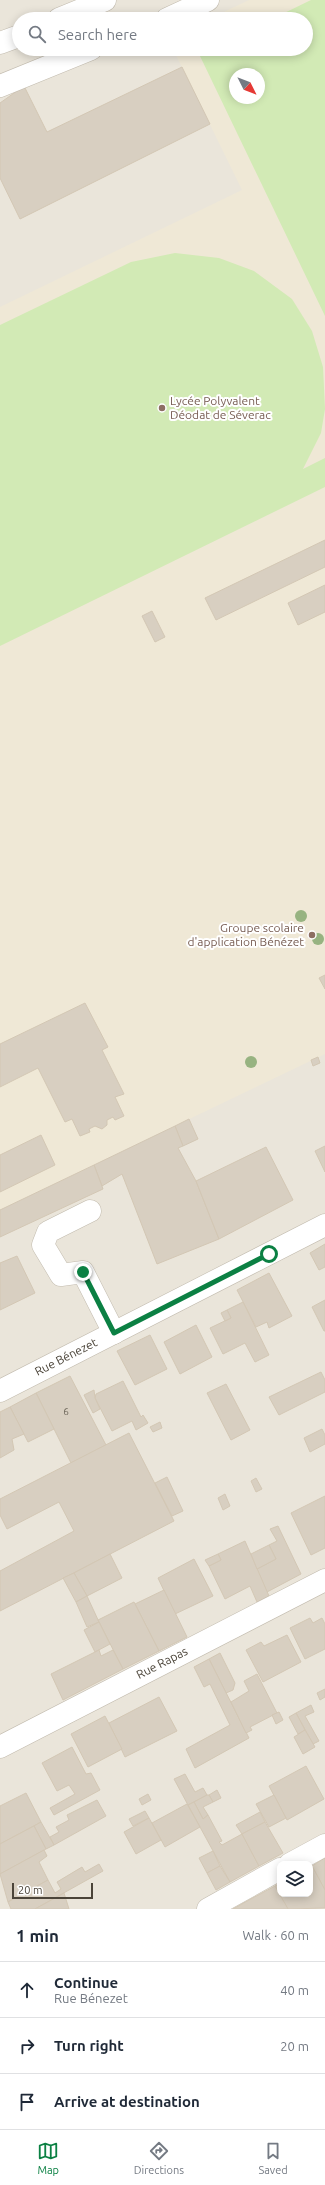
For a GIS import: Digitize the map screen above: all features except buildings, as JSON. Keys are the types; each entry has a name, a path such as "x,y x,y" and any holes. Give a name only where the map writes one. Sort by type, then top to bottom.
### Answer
{"street":[{"path":"76,12 105,0"},
{"path":"182,12 208,0"},
{"path":"0,43 12,39"},
{"path":"0,86 74,56"},
{"path":"90,1211 48,1232 43,1245 61,1275 83,1272 114,1333"},
{"name":"Rue Bénezet","path":"0,1391 325,1225"},
{"name":"Rue Rapas","path":"0,1746 325,1580"},
{"path":"296,1861 325,1845"},
{"path":"208,1909 277,1871"}],"shaded area":[{"path":"0,0 325,0 325,1909 0,1909"},
{"path":"249,0 325,0 325,1054 0,1210 0,307 242,190 176,56 313,56 313,12 224,12"}],"green space":[{"path":"311,0 325,0 325,316 200,56 313,56 313,12 286,12"},
{"name":"Lycée Polyvalent Déodat de Séverac","path":"175,253 219,258 254,271 292,299 312,331 323,367 325,409 321,433 303,469 325,458 325,487 0,646 0,325 131,262"}],"place":[{"name":"Lycée Polyvalent Déodat de Séverac","path":"162,408"},
{"name":"Groupe scolaire d'application Bénézet","path":"312,935"}],"route":[{"path":"83,1272 114,1333 269,1254"}]}
